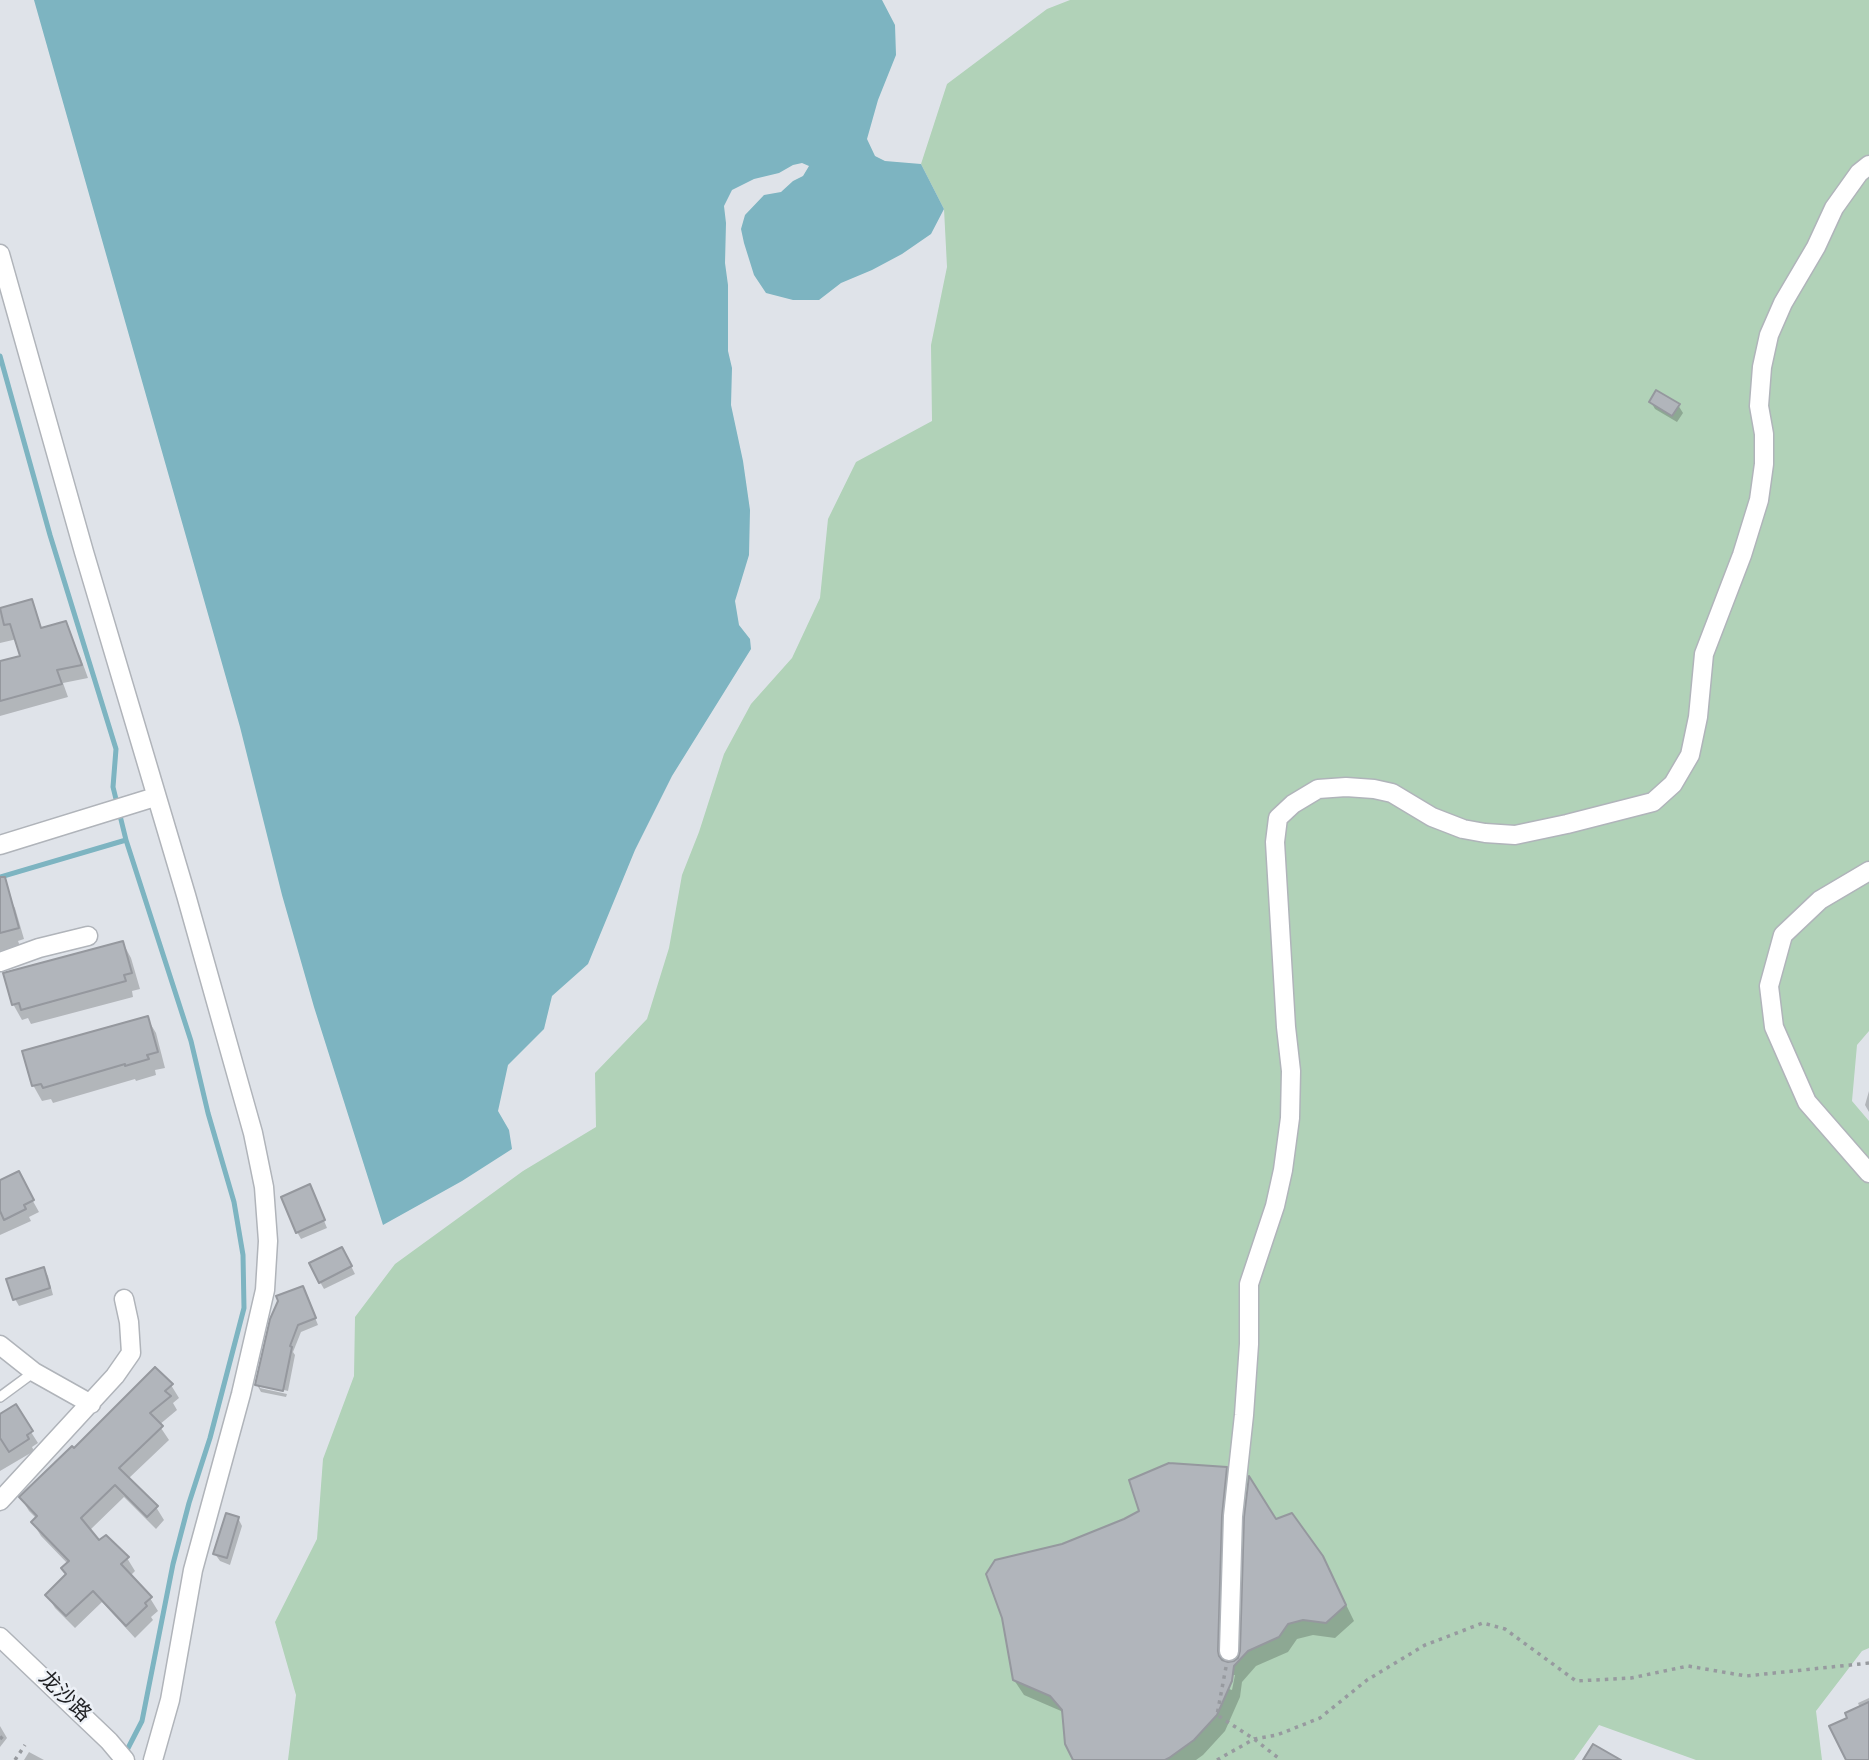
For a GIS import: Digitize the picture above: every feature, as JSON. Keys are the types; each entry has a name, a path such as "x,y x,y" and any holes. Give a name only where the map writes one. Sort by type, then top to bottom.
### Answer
{"street":[{"path":"1229,1651 1233,1516 1244,1415 1249,1284 1275,1206 1290,1118 1291,1071 1275,842 1278,818 1293,804 1318,789 1374,789 1392,793 1432,817 1463,829 1515,835 1653,802 1673,784 1690,755 1698,717 1704,654 1742,555 1759,500 1764,464 1764,434 1759,406 1762,367 1769,335 1783,303 1816,247 1834,208 1858,173 1869,165"},
{"path":"0,254 155,797 186,895 253,1133 264,1187 268,1241 265,1290 241,1394 193,1570 170,1700 153,1760"},
{"path":"0,845 155,797"},
{"path":"1869,871 1820,900 1783,935 1769,986 1774,1027 1807,1101 1869,1173"},
{"path":"0,962 39,948 88,936"},
{"path":"0,1501 115,1376 131,1353 124,1299"},
{"path":"0,1345 34,1372 90,1404"},
{"name":"龙沙路","path":"0,1638 125,1760"}],"lane":[{"path":"0,1397 34,1372"}],"path":[{"path":"1217,1760 1254,1739 1277,1735 1320,1718 1367,1680 1425,1645 1483,1623 1505,1629 1576,1681 1631,1678 1688,1666 1745,1676 1869,1663"},
{"path":"1229,1651 1217,1715 1280,1760"},
{"path":"0,1740 6,1733"},
{"path":"15,1760 25,1745"}],"green space":[{"path":"1070,0 1869,0 1869,1031 1857,1045 1852,1101 1869,1121 1869,1648 1862,1651 1816,1711 1822,1760 1696,1760 1599,1725 1574,1760 288,1760 296,1695 275,1622 317,1539 323,1459 354,1376 355,1317 395,1264 523,1171 596,1127 595,1073 647,1019 669,948 682,875 724,754 751,704 792,658 820,598 828,519 856,462 932,421 931,345 947,267 944,209 921,164 947,84 1047,9"}],"water":[{"path":"34,0 882,0 895,25 896,55 878,100 867,139 875,156 885,161 921,164 944,209 931,234 902,254 841,283 819,300 793,300 766,293 754,275 741,229 745,215 764,195 781,192 803,176 809,166 802,163 793,165 732,190 724,206 728,351 732,368 731,405 750,510 749,555 735,601 739,625 750,639 751,649 672,776 635,850 588,964 552,996 544,1029 508,1065 498,1111 509,1130 512,1149 462,1181 383,1225 314,1007 282,895 240,727"}],"building":[{"path":"1656,390 1680,404 1672,416 1649,402"},
{"path":"32,599 41,628 66,621 82,665 57,670 62,684 0,701 0,661 20,656 10,624 4,625 0,608"},
{"path":"0,877 5,877 19,928 0,933"},
{"path":"123,941 132,973 124,975 126,981 21,1010 19,1003 12,1005 3,973"},
{"path":"148,1016 158,1052 147,1055 149,1059 43,1088 41,1084 32,1086 22,1051"},
{"path":"19,1171 34,1200 24,1205 26,1209 4,1220 0,1211 0,1180"},
{"path":"310,1184 325,1220 296,1233 281,1197"},
{"path":"342,1247 352,1266 319,1283 309,1263"},
{"path":"44,1267 50,1288 13,1300 6,1279"},
{"path":"303,1286 316,1318 298,1325 290,1346 292,1347 283,1391 255,1385 270,1319 278,1301 276,1296"},
{"path":"155,1367 173,1384 165,1391 171,1396 150,1413 163,1426 119,1468 158,1506 147,1517 115,1485 81,1518 99,1540 106,1535 129,1557 121,1564 152,1597 145,1603 147,1606 126,1626 93,1591 66,1616 45,1595 66,1574 61,1568 69,1561 31,1522 37,1516 19,1497 72,1446 74,1448"},
{"path":"16,1404 33,1431 27,1435 29,1439 9,1452 0,1438 0,1414"},
{"path":"1169,1463 1227,1467 1222,1516 1218,1651 1222,1660 1234,1661 1240,1651 1244,1517 1249,1476 1276,1519 1292,1513 1323,1556 1346,1605 1326,1623 1303,1620 1288,1624 1279,1637 1248,1651 1234,1666 1232,1681 1217,1715 1194,1740 1169,1758 1073,1760 1065,1744 1062,1710 1050,1696 1013,1680 1002,1618 986,1574 995,1560 1062,1544 1139,1511 1129,1480"},
{"path":"226,1513 239,1517 227,1558 213,1554"},
{"path":"1869,1702 1869,1760 1846,1760 1829,1726 1847,1718 1845,1713"},
{"path":"1593,1744 1621,1760 1583,1760"}],"waterway":[{"path":"0,356 50,535 116,749 113,787 126,840 191,1041 208,1113 234,1202 243,1255 244,1308 173,1564 142,1721 125,1754"},
{"path":"0,877 126,840"}]}
